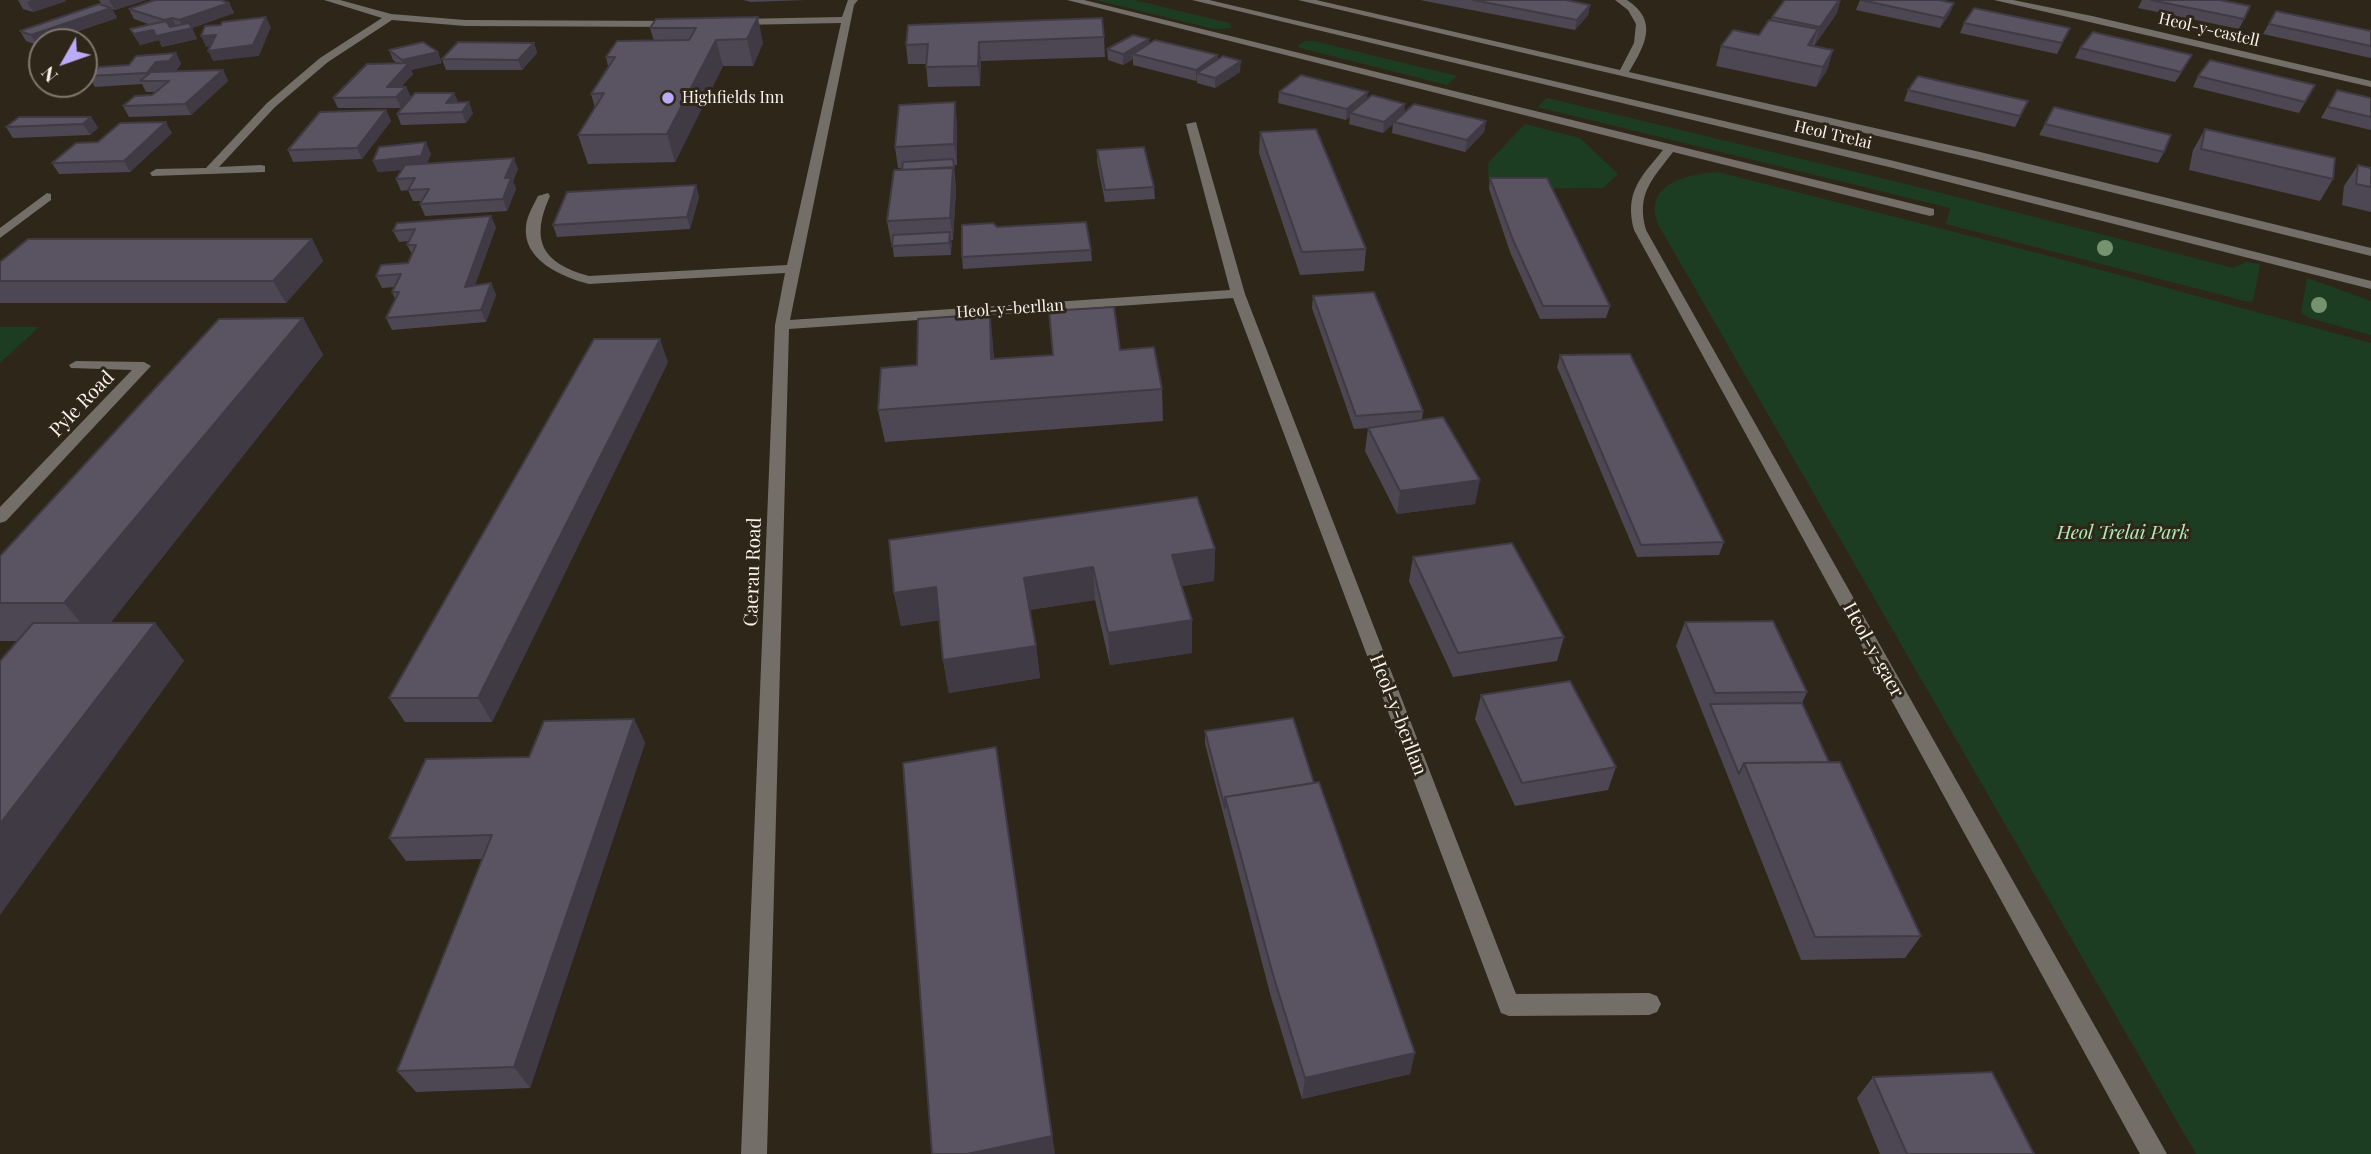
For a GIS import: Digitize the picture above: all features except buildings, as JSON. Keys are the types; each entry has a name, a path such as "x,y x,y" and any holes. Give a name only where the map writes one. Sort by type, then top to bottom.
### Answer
{"street":[{"path":"329,0 390,17 465,23 693,23"},
{"name":"Caerau Road","path":"754,1154 782,325 846,20 853,0"},
{"path":"1072,0 1258,42 1930,212"},
{"name":"Heol Trelai","path":"1198,0 1921,172 2371,285"},
{"name":"Heol Trelai","path":"1303,0 1980,156 2371,252"},
{"path":"1620,0 1632,6 1642,24 1642,41 1623,73"},
{"name":"Heol-y-castell","path":"1999,0 2371,84"},
{"path":"211,170 271,105 324,60 390,17"},
{"path":"721,23 846,20"},
{"path":"1272,32 1287,21"},
{"name":"Heol-y-berllan","path":"1192,124 1238,294 1509,1005 1649,1004"},
{"name":"Heol-y-gaer","path":"1671,147 1637,193 1633,211 1640,230 2154,1154"},
{"path":"156,173 261,169"},
{"path":"544,196 532,228 534,238 542,254 558,269 578,278 589,280 793,269"},
{"path":"0,234 47,197"},
{"name":"Heol-y-berllan","path":"782,325 1238,294"},
{"name":"Pyle Road","path":"0,517 144,366 76,365"}],"green space":[{"path":"1096,0 1134,0 1229,23 1232,28 1214,29"},
{"path":"1305,41 1457,76 1447,85 1297,46"},
{"path":"1547,98 1910,185 2233,268 2247,262 2260,264 2253,301 1946,224 1950,208 1537,107"},
{"path":"1525,124 1580,138 1618,174 1603,188 1489,189 1488,163"},
{"name":"Heol Trelai Park","path":"1718,172 2045,255 2371,343 2371,1154 2196,1154 1658,224 1656,203 1667,186 1686,177"},
{"path":"2307,278 2371,301 2371,335 2309,318 2301,313"},
{"path":"0,327 39,327 0,363"}],"place":[{"name":"Highfields Inn","path":"668,98"}]}
